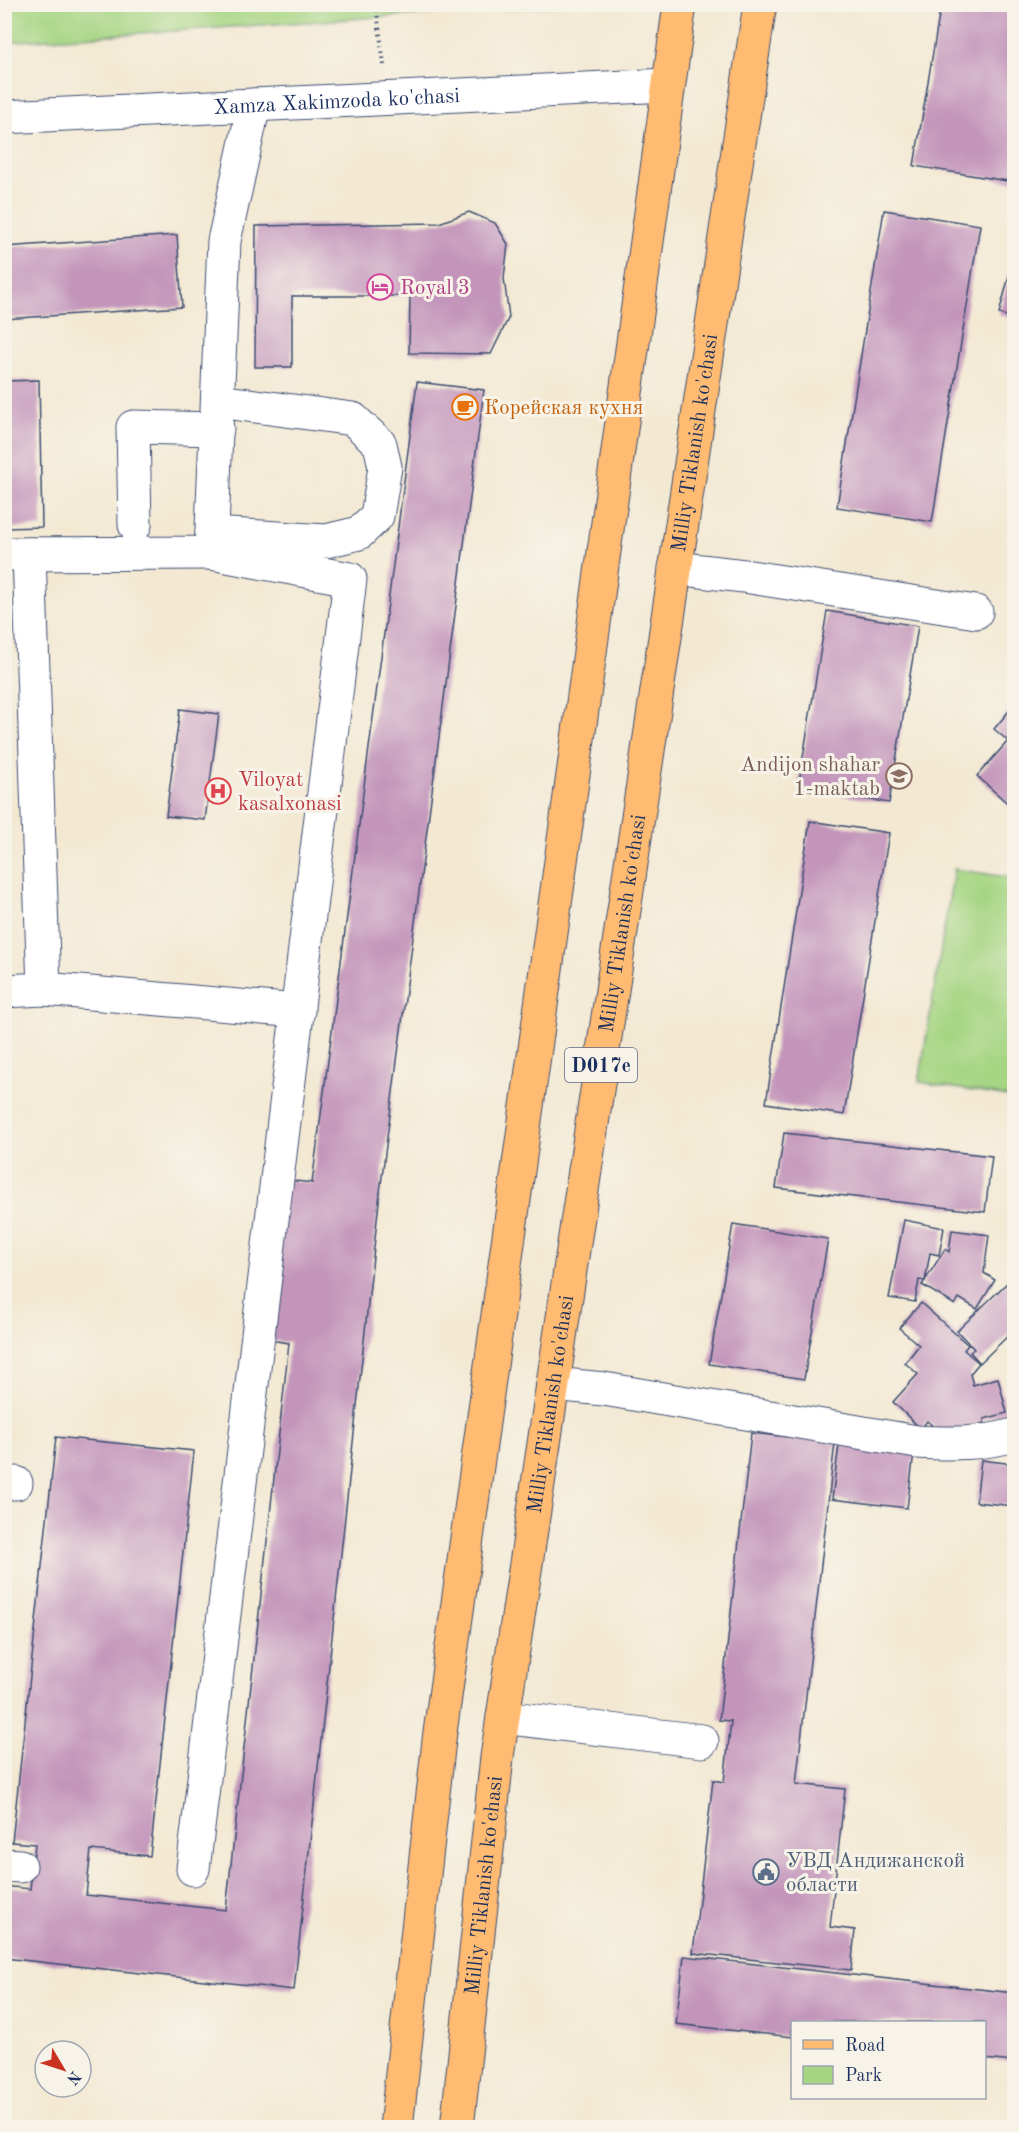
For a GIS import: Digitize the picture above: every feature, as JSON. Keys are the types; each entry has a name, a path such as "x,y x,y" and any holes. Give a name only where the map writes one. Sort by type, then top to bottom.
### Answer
{"main road":[{"name":"D017e","path":"396,2127 439,1740 681,4"},
{"name":"Milliy Tiklanish ko'chasi","path":"457,2127 503,1718 760,4"}],"street":[{"name":"Xamza Xakimzoda ko'chasi","path":"4,117 668,85"},
{"path":"212,543 224,241 254,105"},
{"path":"44,989 17,554 212,543 326,542 359,533 377,516 385,467 380,444 353,419 217,415 133,427 135,525"},
{"path":"193,1869 350,579 212,543"},
{"path":"675,568 744,576 976,612"},
{"path":"4,991 44,989 297,1011"},
{"path":"553,1384 604,1389 917,1442 958,1445 994,1441 1014,1435"},
{"path":"503,1718 702,1741"}],"path":[{"path":"376,4 389,99"}],"green space":[{"path":"5,4 561,4 561,5 5,42"},
{"path":"954,869 1014,878 1014,1098 919,1082"}],"building":[{"path":"941,4 1014,4 1014,182 914,166"},
{"path":"884,210 980,225 932,522 837,507"},
{"name":"Royal 3","path":"469,212 495,223 508,244 504,278 509,317 491,354 409,353 410,296 292,296 292,367 255,367 256,226 439,223"},
{"path":"177,235 182,307 4,319 4,247"},
{"path":"1014,257 1014,318 999,314"},
{"path":"39,380 42,527 4,528 4,381"},
{"path":"417,382 484,390 380,1192 294,1990 4,1958 4,1886 30,1889 35,1844 12,1842 56,1437 194,1451 150,1856 91,1850 86,1895 226,1910 289,1343 270,1340 288,1180 312,1183"},
{"path":"827,611 918,626 889,803 798,788"},
{"path":"1014,705 1014,809 977,776 1008,741 994,729"},
{"path":"180,709 219,714 205,820 166,816"},
{"path":"810,821 889,833 844,1115 766,1103"},
{"path":"784,1133 992,1156 985,1212 776,1188"},
{"path":"904,1220 944,1228 939,1255 930,1253 925,1281 919,1280 915,1302 889,1298"},
{"path":"733,1224 828,1239 804,1379 709,1364"},
{"path":"952,1230 989,1235 984,1273 995,1280 977,1309 959,1298 955,1305 922,1285 945,1249 949,1252"},
{"path":"1009,1281 1014,1286 1014,1330 980,1363 970,1352 974,1349 957,1331"},
{"path":"921,1303 968,1345 964,1350 979,1363 970,1374 973,1385 998,1378 1007,1413 984,1419 984,1423 942,1434 927,1421 921,1429 893,1402 918,1374 905,1363 919,1345 899,1328"},
{"path":"751,1433 835,1442 796,1784 845,1789 830,1927 855,1930 851,1970 693,1953 713,1780 724,1782 731,1721 719,1720"},
{"path":"839,1445 914,1453 907,1508 832,1499"},
{"path":"981,1460 1014,1464 1014,1506 976,1502"},
{"path":"684,1956 1014,1993 1014,2062 986,2059 986,2021 791,2021 791,2037 676,2024"}],"place":[{"name":"Royal 3","path":"380,287"},
{"name":"Корейская кухня","path":"465,407"},
{"name":"Andijon shahar 1-maktab","path":"899,776"},
{"name":"Viloyat kasalxonasi","path":"218,791"},
{"name":"УВД Андижанской области","path":"766,1872"}]}
